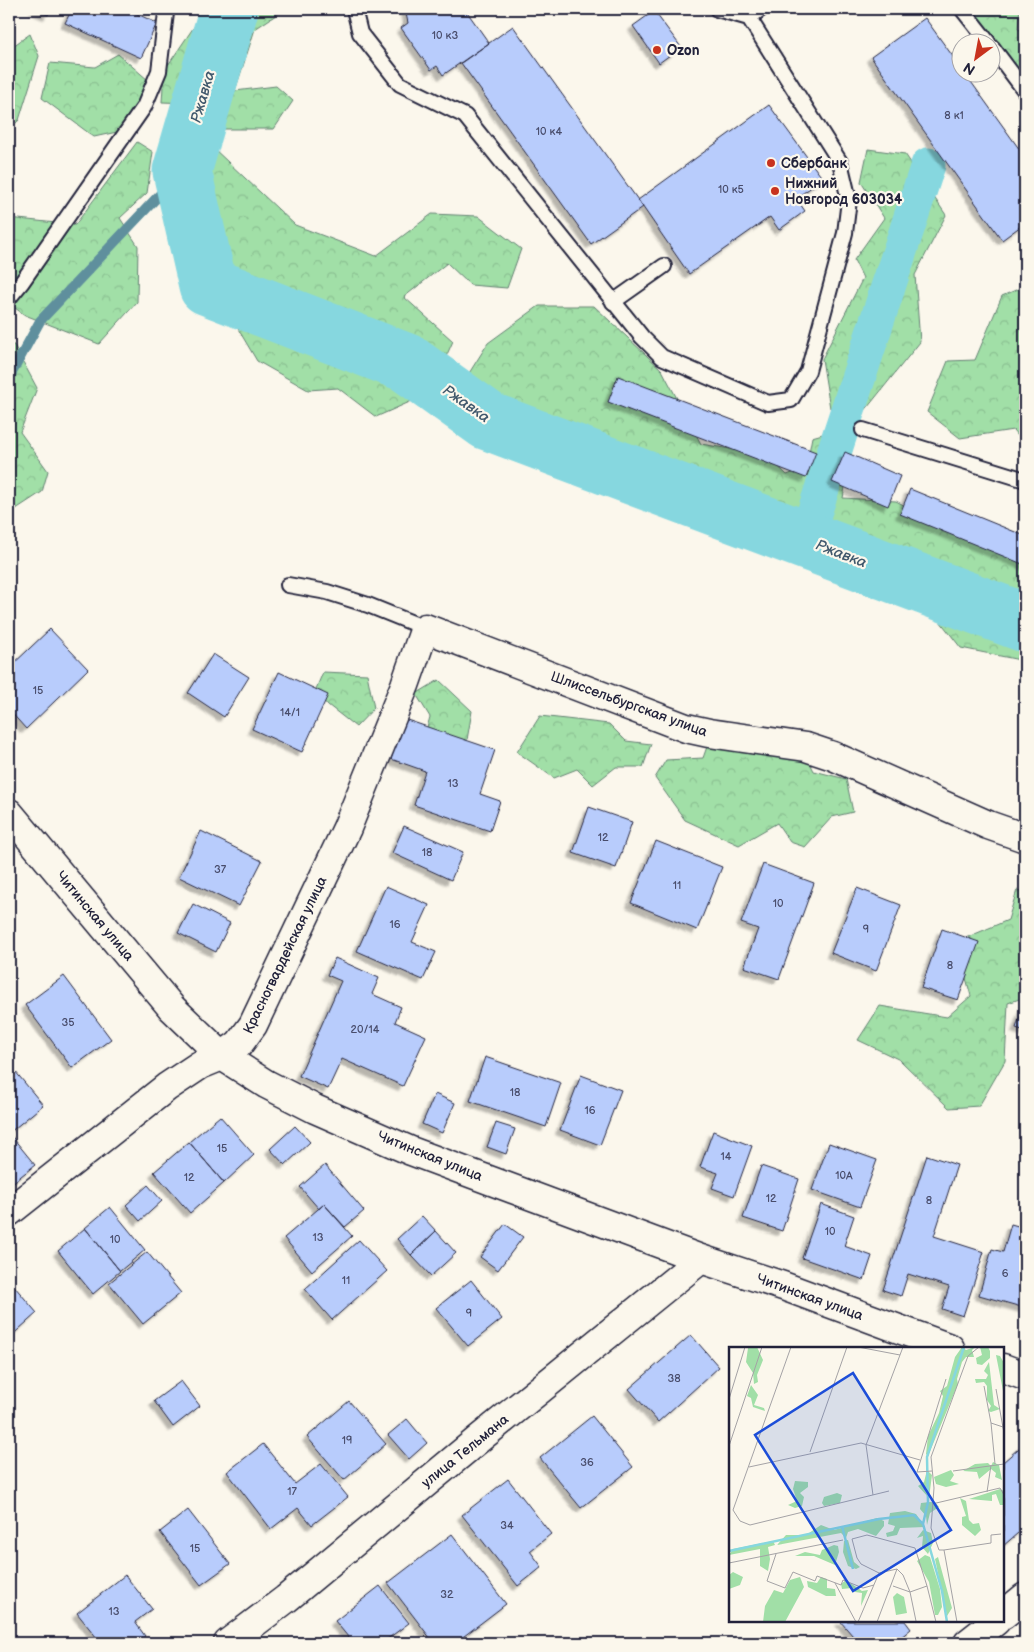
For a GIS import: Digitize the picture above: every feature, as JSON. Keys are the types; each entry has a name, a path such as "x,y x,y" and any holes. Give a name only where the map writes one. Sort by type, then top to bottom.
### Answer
{"street":[{"name":"Шлиссельбургская улица","path":"425,628 686,728 806,747 833,756 988,825 1025,838"},
{"name":"Красногвардейская улица","path":"9,1212 167,1087 200,1065 222,1056 239,1044 253,1025 347,828 405,685 425,628"},
{"name":"Читинская улица","path":"9,813 172,1008 222,1056 266,1084 315,1109 412,1151 701,1259 782,1286 947,1347"},
{"name":"улица Тельмана","path":"228,1643 286,1599 701,1259"},
{"path":"1004,1368 1025,1376"},
{"path":"1004,1614 1025,1597"},
{"path":"968,1643 995,1622"}],"lane":[{"path":"9,298 16,281 144,107 159,71 166,13 164,9"},
{"path":"354,9 360,33 400,84 464,116 613,302 642,337 662,357 768,403 791,400 808,371 845,233 849,200 840,162 749,18 717,9"},
{"path":"749,18 761,9"},
{"path":"962,9 980,32"},
{"path":"1002,60 1025,91"},
{"path":"613,302 664,266"},
{"path":"862,430 1025,480"},
{"name":"Шлиссельбургская улица","path":"288,586 328,592 425,628"}],"green space":[{"path":"206,9 285,9 255,29 235,91 276,86 293,101 274,129 209,129 190,103 162,102 164,71"},
{"path":"970,9 1020,9 1018,29 1025,32 1025,106 1002,65 1002,32 983,32"},
{"path":"30,34 39,56 19,120 9,130 9,51 10,48"},
{"path":"118,54 156,87 140,127 94,137 42,98 50,63 95,67"},
{"path":"137,142 153,152 147,193 120,218 138,246 137,302 99,344 25,315 9,304 9,218 75,225"},
{"path":"177,144 212,147 295,225 376,256 432,214 478,216 521,249 507,288 470,285 447,263 404,297 453,341 430,393 376,417 338,388 308,390 257,361 224,305 188,282 182,197 164,173"},
{"path":"868,149 905,154 946,215 915,275 920,342 859,418 830,408 822,359 863,278 854,260 884,218 861,182"},
{"path":"1025,286 1025,444 1013,430 960,438 927,412 948,361 975,360 1002,296"},
{"path":"539,306 594,306 662,370 701,444 766,455 787,475 806,468 812,437 833,431 853,444 843,498 896,501 957,533 1015,546 1025,553 1025,661 961,648 884,549 853,553 786,529 768,506 716,500 688,483 626,485 598,455 500,437 461,386 488,343"},
{"path":"9,345 14,345 37,388 20,432 48,471 42,492 16,509 9,505"},
{"path":"323,672 367,674 374,708 356,727 314,694"},
{"path":"439,680 472,711 463,763 420,752 430,717 416,694"},
{"path":"540,716 609,724 626,741 651,744 643,767 616,767 593,785 577,769 554,778 517,752"},
{"path":"714,727 804,751 814,771 846,779 853,812 832,817 805,847 790,842 777,823 739,845 685,820 655,778 666,760 703,758"},
{"path":"1017,890 1025,892 1025,997 1008,1003 1005,1061 979,1106 949,1108 900,1060 858,1040 880,1006 947,1017 971,996 956,942 1008,920"}],"building":[{"path":"34,9 51,9 48,15"},
{"path":"72,9 126,9 157,23 141,58 65,23"},
{"path":"405,9 465,9 489,43 443,75 437,66 431,70 401,28 408,23"},
{"path":"654,11 681,47 659,63 633,26"},
{"path":"925,18 952,55 952,82 971,82 1025,157 1025,223 1002,240 871,57"},
{"path":"513,26 643,207 591,244 461,63"},
{"path":"769,105 823,179 796,198 805,211 779,230 770,217 689,274 638,200"},
{"path":"618,376 816,452 806,478 608,402"},
{"path":"845,452 900,476 888,506 832,482"},
{"path":"910,489 1025,536 1025,565 900,514"},
{"path":"50,629 88,669 26,729 9,710 9,668"},
{"path":"213,654 249,677 224,717 188,693"},
{"path":"279,672 328,695 302,752 252,729"},
{"path":"404,719 495,750 480,794 500,801 490,831 414,805 425,771 391,759"},
{"path":"589,807 632,822 616,868 573,853"},
{"path":"404,826 463,852 451,880 392,853"},
{"path":"201,831 262,861 239,906 179,877"},
{"path":"656,841 722,867 697,930 631,903"},
{"path":"763,864 814,883 779,979 744,967 758,929 741,923"},
{"path":"386,886 429,905 412,942 436,952 423,980 357,951"},
{"path":"857,888 901,905 876,971 831,953"},
{"path":"193,904 230,923 216,952 178,933"},
{"path":"942,929 979,942 958,1000 921,988"},
{"path":"335,958 379,978 372,994 401,1007 395,1022 426,1036 403,1086 342,1059 328,1089 299,1076 341,981 327,975"},
{"path":"64,976 111,1039 72,1068 25,1005"},
{"path":"1025,1002 1025,1031 1016,1028"},
{"path":"485,1057 561,1083 546,1127 470,1101"},
{"path":"9,1066 43,1105 9,1133"},
{"path":"581,1075 621,1090 600,1145 560,1130"},
{"path":"435,1094 455,1103 442,1133 422,1124"},
{"path":"220,1116 254,1155 224,1183 189,1142"},
{"path":"496,1123 515,1129 506,1154 487,1147"},
{"path":"295,1126 310,1142 285,1165 270,1149"},
{"path":"713,1131 752,1146 734,1196 712,1188 718,1173 700,1167"},
{"path":"9,1133 35,1165 11,1184 9,1181"},
{"path":"189,1142 224,1183 190,1213 154,1172"},
{"path":"829,1143 877,1160 860,1207 812,1190"},
{"path":"927,1155 957,1165 934,1236 984,1252 963,1316 942,1309 949,1287 908,1274 901,1296 883,1290"},
{"path":"325,1165 364,1211 345,1227 324,1204 319,1209 300,1187"},
{"path":"761,1166 799,1179 782,1231 743,1218"},
{"path":"148,1185 162,1201 140,1221 126,1205"},
{"path":"324,1204 352,1236 312,1271 284,1238"},
{"path":"821,1204 854,1216 844,1246 872,1256 864,1280 802,1258"},
{"path":"110,1207 145,1250 120,1271 85,1228"},
{"path":"422,1216 436,1231 411,1255 397,1239"},
{"path":"505,1224 523,1237 498,1270 480,1257"},
{"path":"1011,1224 1025,1228 1025,1308 979,1295 992,1249 1003,1252"},
{"path":"85,1228 120,1271 93,1294 58,1251"},
{"path":"436,1231 456,1253 431,1276 411,1255"},
{"path":"359,1240 387,1271 332,1320 305,1289"},
{"path":"147,1252 181,1293 143,1324 109,1283"},
{"path":"9,1280 37,1313 9,1338"},
{"path":"471,1280 502,1319 468,1346 436,1308"},
{"path":"691,1335 719,1367 658,1422 629,1389"},
{"path":"181,1381 200,1406 173,1427 154,1401"},
{"path":"349,1401 386,1444 344,1480 307,1437"},
{"path":"592,1416 633,1467 581,1508 540,1458"},
{"path":"407,1419 427,1443 409,1459 388,1435"},
{"path":"1025,1443 1025,1527 1004,1545 1004,1461"},
{"path":"263,1444 295,1484 321,1464 348,1497 312,1525 298,1508 271,1529 227,1472"},
{"path":"508,1479 551,1534 530,1551 542,1567 518,1586 462,1515"},
{"path":"188,1510 230,1564 201,1585 160,1532"},
{"path":"452,1534 506,1604 455,1643 434,1643 388,1583"},
{"path":"125,1575 152,1609 135,1622 145,1636 136,1643 101,1643 77,1613"},
{"path":"380,1586 409,1623 382,1643 353,1643 335,1621"},
{"path":"841,1622 906,1622 911,1629 894,1643 859,1643"},
{"path":"9,1635 16,1643 9,1643"}],"waterway":[{"name":"Ржавка","path":"229,9 182,171 208,286 407,363 488,421 1025,623"},
{"path":"805,541 928,165"},
{"path":"9,378 40,321 182,171"}],"place":[{"name":"Ozon","path":"657,50"},
{"name":"Сбербанк","path":"771,163"},
{"name":"Нижний Новгород 603034","path":"775,191"}]}
